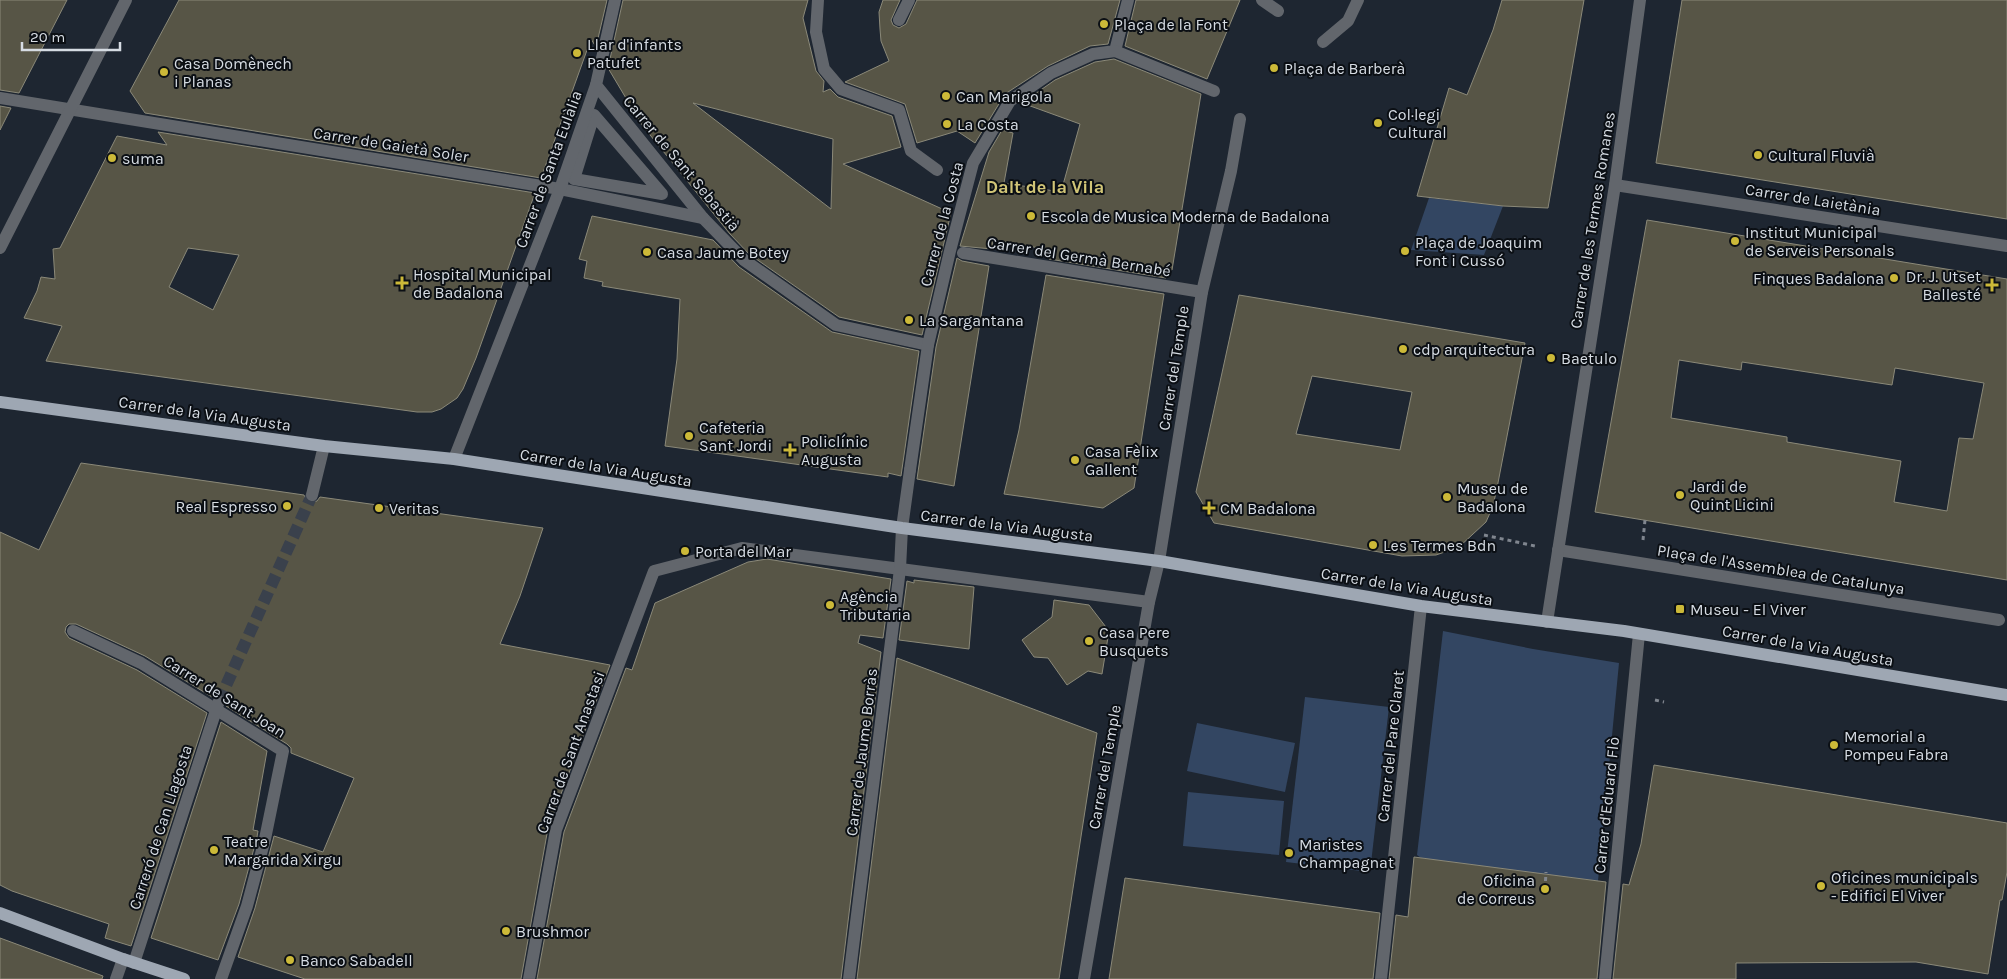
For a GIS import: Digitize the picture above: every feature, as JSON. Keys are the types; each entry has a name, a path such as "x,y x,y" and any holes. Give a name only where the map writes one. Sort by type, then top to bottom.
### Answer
{"main road":[{"name":"Carrer de la Via Augusta","path":"0,402 324,446 454,460 902,528 1159,561 1421,606 1639,634 2007,695"},
{"path":"0,913 128,961 184,979"}],"street":[{"path":"0,248 126,0"},
{"path":"596,85 615,0"},
{"path":"818,0 816,32 824,69 840,89 899,110 911,151 937,170"},
{"path":"899,20 909,0"},
{"path":"1128,0 1114,51 1214,92"},
{"path":"1262,0 1278,11"},
{"path":"1323,42 1348,21 1358,0"},
{"name":"Carrer de les Termes Romanes","path":"1547,622 1615,185 1640,0"},
{"name":"Carrer de la Costa","path":"902,528 928,345 973,163 1010,101 1051,74 1093,54 1114,51"},
{"name":"Carrer de Santa Eulàlia","path":"454,460 560,188 596,85"},
{"name":"Carrer de Sant Sebastià","path":"596,85 703,218 744,260 836,325 928,345"},
{"name":"Carrer de Gaietà Soler","path":"0,98 560,188 703,218"},
{"path":"594,115 662,194 609,185 574,179 594,115"},
{"name":"Carrer del Temple","path":"1084,979 1149,602 1159,561 1202,292 1231,170 1240,119"},
{"name":"Carrer de Laietània","path":"1615,185 2007,246"},
{"name":"Carrer del Germà Bernabé","path":"950,251 1202,292"},
{"path":"312,495 324,446"},
{"name":"Carrer de Jaume Borràs","path":"849,979 900,569 902,528"},
{"name":"Carrer de Sant Anastasi","path":"529,979 556,830 654,571 742,548 900,569"},
{"name":"Plaça de l'Assemblea de Catalunya","path":"1558,550 1998,620"},
{"path":"900,569 1149,602"},
{"name":"Carrer del Pare Claret","path":"1380,979 1421,606"},
{"name":"Carrer de Sant Joan","path":"72,631 141,663 217,705 283,751 265,839 250,897 221,979"},
{"name":"Carrer d'Eduard Flò","path":"1605,979 1639,634"},
{"name":"Carreró de Can Llagosta","path":"116,979 128,961 217,705"}],"path":[{"path":"1484,535 1558,550"},
{"path":"1545,889 1546,872"}],"shaded area":[{"path":"1429,198 1503,206 1484,255 1411,250"},
{"path":"1443,631 1533,649 1619,663 1598,881 1421,858 1417,855"},
{"path":"1305,697 1389,707 1370,872 1286,862"},
{"path":"1197,723 1295,743 1285,792 1187,771"},
{"path":"1188,792 1284,801 1279,855 1183,846"}],"building":[{"path":"0,0 67,0 19,93 0,90"},
{"path":"179,0 607,0 596,47 591,39 541,178 145,113 130,91"},
{"path":"623,0 808,0 803,18 816,71 824,81 823,92 830,89 838,97 892,116 901,147 843,164 951,213 922,335 839,317 749,254 730,234 642,125 608,68","holes":["693,103 833,139 831,209"]},
{"path":"883,0 900,0 891,20 893,25 899,28 906,24 917,0 1120,0 1108,44 1090,46 1048,66 1005,94 975,143 957,131 917,143 905,104 845,82 889,61 881,41 879,12"},
{"path":"1136,0 1240,0 1207,79 1125,46"},
{"path":"1502,0 1584,0 1548,208 1503,206 1417,196 1449,88 1467,95 1493,30"},
{"path":"1682,0 2007,0 2007,219 1656,163"},
{"path":"1114,59 1201,94 1172,270 1168,269 1166,278 1049,259 1051,250 993,240 992,249 960,246 989,152 1002,130 1013,133 1004,183 1061,192 1080,124 1022,103 1055,80 1095,62"},
{"path":"0,106 11,108 0,130"},
{"path":"158,132 535,193 476,358 463,389 457,398 441,409 432,412 417,412 46,361 62,326 24,318 37,291 41,277 55,279 53,249 60,248 117,136 167,145","holes":["188,248 239,255 213,310 169,287"]},
{"path":"592,216 713,240 739,267 832,332 919,351 901,476 888,473 888,477 665,446 677,359 680,299 602,286 603,282 584,278 587,261 579,259"},
{"path":"1647,220 2007,279 2007,580 1595,512","holes":["1679,360 1741,370 1742,362 1892,385 1895,368 1984,383 1973,439 1959,438 1947,511 1894,502 1901,461 1787,442 1787,437 1671,418"]},
{"path":"957,258 962,261 989,266 954,486 917,479 936,347"},
{"path":"1046,275 1164,294 1134,488 1103,508 1004,494 1019,430"},
{"path":"1239,295 1525,343 1493,506 1486,522 1459,547 1436,555 1402,556 1214,523 1196,492","holes":["1312,376 1412,392 1400,450 1296,434"]},
{"path":"81,463 304,495 306,500 311,503 317,501 320,497 543,528 520,596 500,644 610,665 548,828 521,979 305,979 238,957 255,908 274,836 323,852 354,778 291,753 291,748 287,744 226,706 227,699 222,693 217,693 212,697 145,656 76,624 69,624 66,627 65,632 69,638 137,670 207,713 131,946 105,938 109,924 12,891 0,885 0,532 39,550"},
{"path":"767,559 891,579 883,638 860,635 858,643 881,652 841,979 537,979 564,832 626,668 632,670 655,603 748,562"},
{"path":"914,580 974,587 969,649 899,640 907,581 914,583"},
{"name":"Casa Pere Busquets","path":"1054,600 1089,605 1109,631 1102,674 1088,671 1067,685 1048,658 1034,657 1022,640 1052,617"},
{"path":"897,658 1097,733 1059,979 857,979"},
{"name":"Teatre Margarida Xirgu","path":"221,722 267,751 253,830 258,831 257,837 239,904 218,960 151,938"},
{"name":"Oficines municipals - Edifici El Viver","path":"1654,765 2007,823 2007,872 2002,900 2000,900 1988,974 1916,962 1736,963 1736,979 1613,979 1623,884 1629,885 1641,844"},
{"path":"1414,857 1606,882 1597,979 1389,979 1396,915 1408,917"},
{"path":"1125,878 1380,913 1373,979 1109,979"},
{"path":"0,938 103,976 102,979 0,979"}],"tunnel":[{"path":"219,701 312,495"}],"place":[{"name":"Plaça de la Font","path":"1104,24"},
{"name":"Llar d'infants Patufet","path":"577,53"},
{"name":"Plaça de Barberà","path":"1274,68"},
{"name":"Casa Domènech i Planas","path":"164,72"},
{"name":"Can Marigola","path":"946,96"},
{"name":"Col·legi Cultural","path":"1378,123"},
{"name":"La Costa","path":"947,124"},
{"name":"Cultural Fluvià","path":"1758,155"},
{"name":"suma","path":"112,158"},
{"name":"Escola de Musica Moderna de Badalona","path":"1031,216"},
{"name":"Institut Municipal de Serveis Personals","path":"1735,241"},
{"name":"Plaça de Joaquim Font i Cussó","path":"1405,251"},
{"name":"Casa Jaume Botey","path":"647,252"},
{"name":"Finques Badalona","path":"1894,278"},
{"name":"Hospital Municipal de Badalona","path":"402,283"},
{"name":"Dr. J. Utset Ballesté","path":"1992,285"},
{"name":"La Sargantana","path":"909,320"},
{"name":"cdp arquitectura","path":"1403,349"},
{"name":"Baetulo","path":"1551,358"},
{"name":"Cafeteria Sant Jordi","path":"689,436"},
{"name":"Policlínic Augusta","path":"790,450"},
{"name":"Casa Fèlix Gallent","path":"1075,460"},
{"name":"Jardi de Quint Licini","path":"1680,495"},
{"name":"Museu de Badalona","path":"1447,497"},
{"name":"Real Espresso","path":"287,506"},
{"name":"Veritas","path":"379,508"},
{"name":"CM Badalona","path":"1209,508"},
{"name":"Les Termes Bdn","path":"1373,545"},
{"name":"Porta del Mar","path":"685,551"},
{"name":"Agència Tributaria","path":"830,605"},
{"name":"Museu - El Viver","path":"1680,609"},
{"name":"Casa Pere Busquets","path":"1089,641"},
{"name":"Memorial a Pompeu Fabra","path":"1834,745"},
{"name":"Teatre Margarida Xirgu","path":"214,850"},
{"name":"Maristes Champagnat","path":"1289,853"},
{"name":"Oficines municipals - Edifici El Viver","path":"1821,886"},
{"name":"Oficina de Correus","path":"1545,889"},
{"name":"Brushmor","path":"506,931"},
{"name":"Banco Sabadell","path":"290,960"}],"district":[{"name":"Dalt de la Vila","path":"1045,187"}]}
